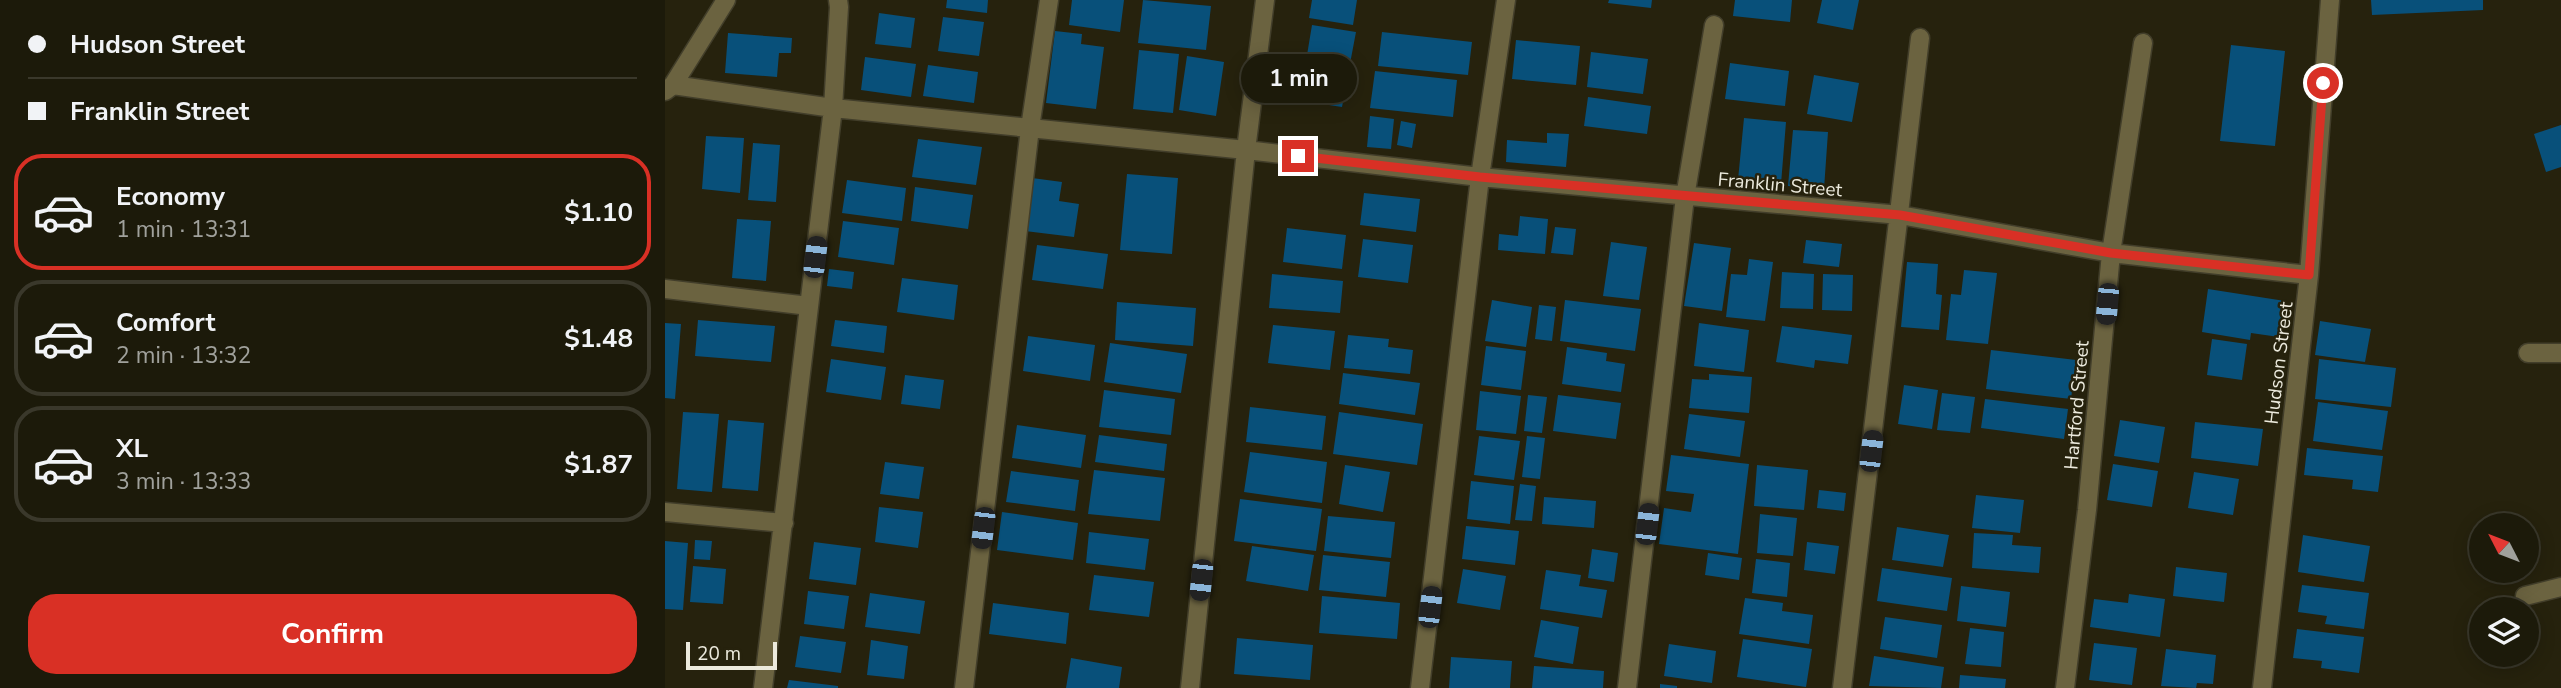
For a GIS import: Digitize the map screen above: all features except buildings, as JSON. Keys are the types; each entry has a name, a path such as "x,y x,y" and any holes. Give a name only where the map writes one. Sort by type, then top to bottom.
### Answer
{"street":[{"path":"669,88 726,0"},
{"path":"763,688 833,108 838,0"},
{"path":"964,688 1030,128 1049,0"},
{"path":"1190,688 1246,150 1265,0"},
{"path":"1420,688 1480,177 1506,0"},
{"name":"Hudson Street","path":"2262,688 2309,275 2330,0"},
{"path":"1627,688 1685,197 1714,25"},
{"path":"1842,688 1920,38"},
{"name":"Hartford Street","path":"2065,688 2087,510 2111,253 2143,43"},
{"name":"Franklin Street","path":"669,88 1480,177 1900,215 2111,253 2309,275"},
{"path":"665,289 809,306"},
{"path":"2528,352 2561,353"},
{"path":"665,512 784,523"},
{"path":"2525,596 2561,587"}],"route":[{"path":"1298,156 1480,177 1900,215 2111,253 2309,275 2323,83"}]}
